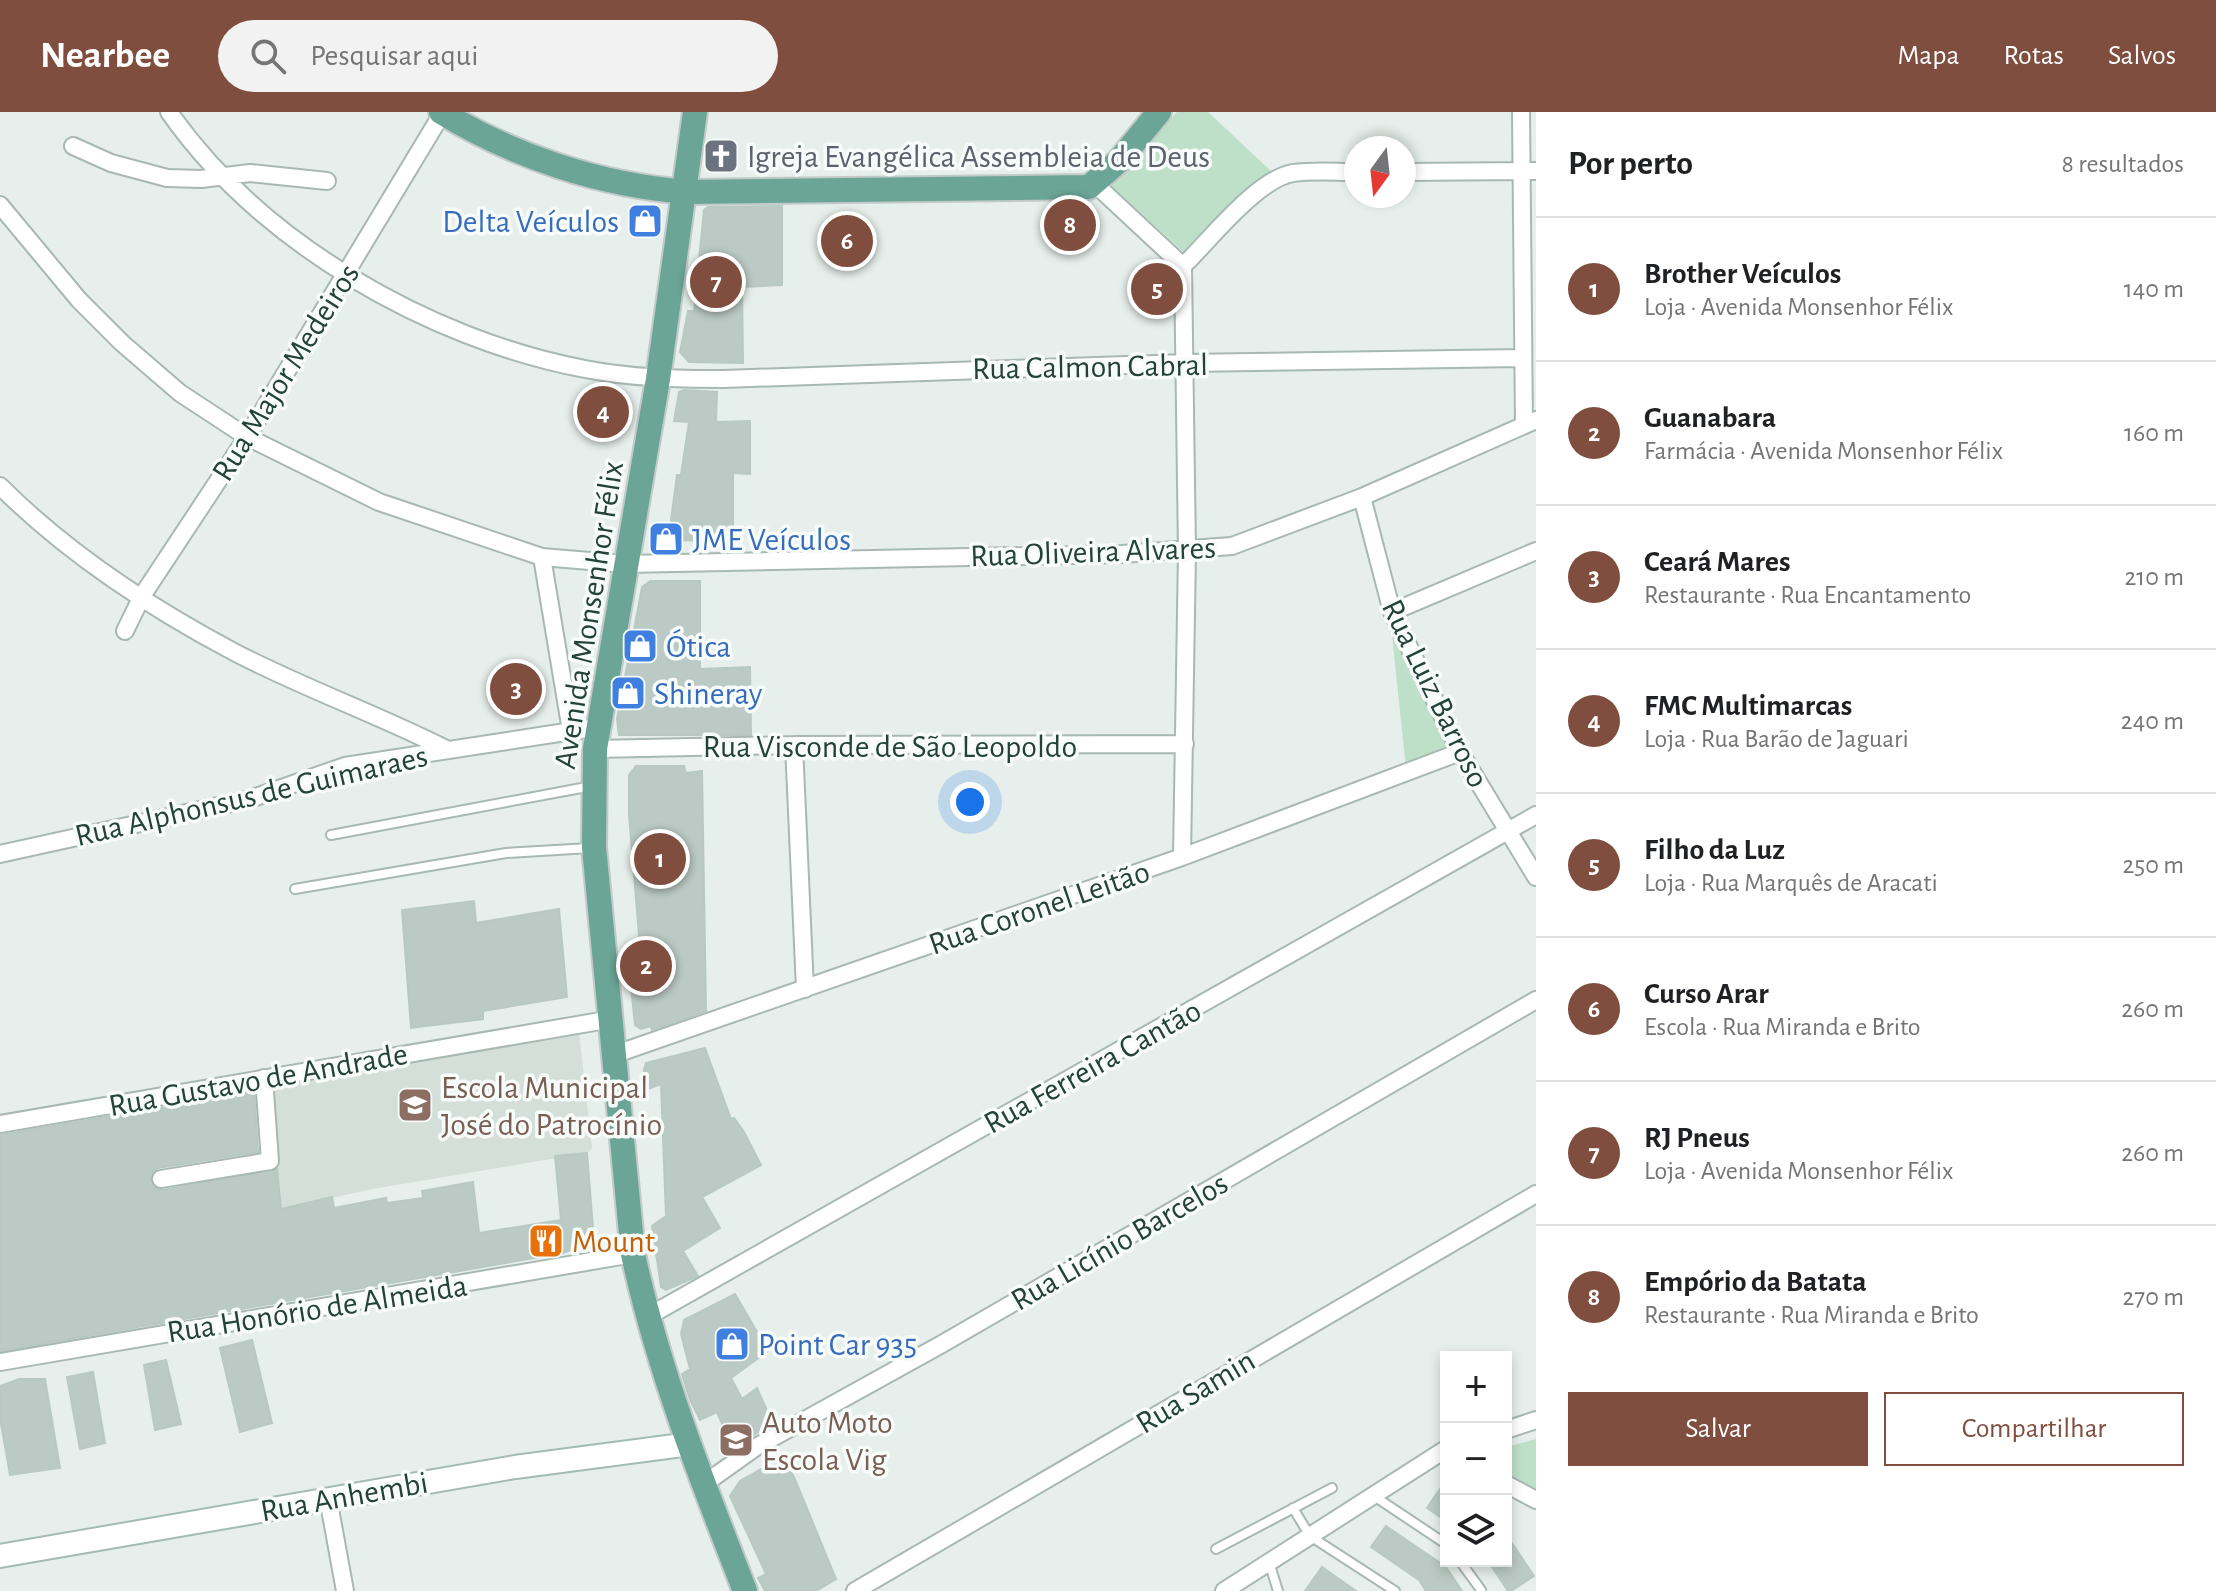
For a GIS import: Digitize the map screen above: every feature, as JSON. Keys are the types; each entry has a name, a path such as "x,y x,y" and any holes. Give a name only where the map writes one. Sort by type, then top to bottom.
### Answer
{"main road":[{"path":"442,112 499,144 565,168 647,187 687,192 1078,188 1095,184 1119,161 1159,112"},
{"name":"Avenida Monsenhor Félix","path":"695,112 687,192 658,379 596,738 594,847 633,1254 647,1317 704,1484 745,1591"},
{"path":"691,149 703,165 735,191"},
{"path":"681,231 687,223 691,194 735,191"}],"street":[{"name":"Rua Calmon Cabral","path":"169,112 221,177 273,222 345,275 433,318 521,351 582,369 658,379 1185,363 1521,358"},
{"name":"Rua Major Medeiros","path":"125,631 142,596 247,437 442,112"},
{"path":"1521,112 1528,171 1521,358 1530,423"},
{"path":"73,146 111,163 167,178 250,173 327,181"},
{"path":"1416,172 1528,171"},
{"path":"1183,266 1258,192 1292,173 1344,172"},
{"path":"1095,184 1183,266 1187,552 1182,857"},
{"name":"Rua Oliveira Alvares","path":"0,205 79,300 122,343 180,393 247,437 379,502 542,557 625,564 1187,552 1232,546 1362,497 1530,423"},
{"path":"0,486 62,541 142,596 236,653 446,749"},
{"name":"Rua Luiz Barroso","path":"1362,497 1392,612 1460,752 1536,877"},
{"path":"1392,612 1536,551"},
{"path":"542,557 571,731"},
{"name":"Rua Alphonsus de Guimaraes","path":"0,854 250,799 345,766 571,731 596,738"},
{"name":"Rua Visconde de São Leopoldo","path":"596,738 794,745 1185,744"},
{"path":"794,745 805,989"},
{"name":"Rua Coronel Leitão","path":"616,1054 1182,857 1460,752"},
{"name":"Rua Ferreira Cantão","path":"647,1317 1536,815"},
{"name":"Rua Licínio Barcelos","path":"704,1484 756,1447 942,1344 1536,1000"},
{"name":"Rua Gustavo de Andrade","path":"0,1124 612,1019"},
{"path":"161,1179 270,1161 264,1078"},
{"name":"Rua Samin","path":"855,1591 1536,1194"},
{"name":"Rua Honório de Almeida","path":"0,1362 633,1254"},
{"path":"1512,1428 1536,1420"},
{"name":"Rua Anhembi","path":"0,1556 515,1467 690,1444"},
{"path":"1224,1591 1440,1453"},
{"path":"1512,1487 1536,1500"},
{"path":"328,1498 345,1591"}],"lane":[{"path":"331,835 593,786"},
{"path":"295,889 506,853 594,847"},
{"path":"1216,1549 1332,1488"},
{"path":"1373,1495 1440,1540"},
{"path":"1293,1508 1310,1536 1395,1591"},
{"path":"1269,1562 1278,1591"},
{"path":"1464,1567 1481,1590"}],"shaded area":[{"path":"579,1032 592,1148 587,1153 373,1189 281,1209 270,1088"}],"green space":[{"path":"1177,112 1208,112 1271,171 1188,256 1110,185"},
{"path":"1392,635 1452,751 1406,769"},
{"path":"1536,1439 1536,1494 1512,1482 1512,1445"}],"building":[{"path":"782,206 782,285 742,287 743,363 689,362 680,352 688,311 694,311 704,210 708,207"},
{"path":"679,392 717,392 716,422 750,421 750,474 733,473 733,537 716,537 716,541 673,540 669,535 677,475 681,475 689,422 674,421"},
{"path":"650,581 700,581 700,669 750,667 751,735 619,735 617,719 642,587"},
{"path":"636,766 684,766 686,773 702,771 706,1011 652,1030 651,1026 641,1029 635,1025 631,987 631,971 642,971 629,815 629,775"},
{"path":"474,901 476,923 559,909 567,997 483,1011 483,1019 411,1028 402,910"},
{"path":"705,1048 731,1119 734,1118 744,1132 761,1165 702,1197 720,1228 683,1251 698,1276 666,1290 661,1287 652,1226 666,1216 661,1084 645,1090 644,1070 646,1063"},
{"path":"254,1092 258,1152 158,1168 151,1176 153,1187 163,1190 277,1169 281,1209 332,1197 334,1208 386,1198 387,1203 423,1198 422,1191 473,1182 479,1233 561,1220 555,1156 587,1153 594,1241 563,1253 0,1351 0,1135"},
{"path":"735,1294 768,1351 731,1378 742,1399 757,1388 773,1424 732,1447 717,1412 700,1420 690,1400 682,1374 690,1369 681,1334 684,1320"},
{"path":"252,1340 272,1423 240,1432 220,1348"},
{"path":"166,1360 181,1424 155,1430 144,1365"},
{"path":"93,1372 105,1443 80,1449 67,1377"},
{"path":"19,1379 45,1379 60,1468 10,1475 0,1418 0,1386"},
{"path":"782,1457 794,1477 836,1579 816,1591 765,1591 758,1578 766,1574 730,1496 740,1481"},
{"path":"1440,1489 1440,1517 1427,1508"},
{"path":"1386,1526 1440,1563 1440,1567 1446,1567 1462,1591 1426,1591 1419,1580 1371,1547"},
{"path":"1512,1543 1534,1576 1508,1591 1492,1567 1512,1567"},
{"path":"1322,1567 1356,1591 1305,1591"}],"place":[{"name":"Igreja Evangélica Assembleia de Deus","path":"721,156"},
{"name":"Delta Veículos","path":"645,221"},
{"name":"Empório da Batata","path":"1070,225"},
{"name":"Curso Arar","path":"847,241"},
{"name":"RJ Pneus","path":"716,282"},
{"name":"Filho da Luz","path":"1157,289"},
{"name":"FMC Multimarcas","path":"603,412"},
{"name":"JME Veículos","path":"666,539"},
{"name":"Ótica","path":"640,646"},
{"name":"Ceará Mares","path":"516,689"},
{"name":"Shineray","path":"628,693"},
{"name":"Brother Veículos","path":"660,859"},
{"name":"Guanabara","path":"646,966"},
{"name":"Escola Municipal José do Patrocínio","path":"415,1105"},
{"name":"Mount","path":"546,1241"},
{"name":"Point Car 935","path":"732,1344"},
{"name":"Auto Moto Escola Vig","path":"736,1440"}]}
